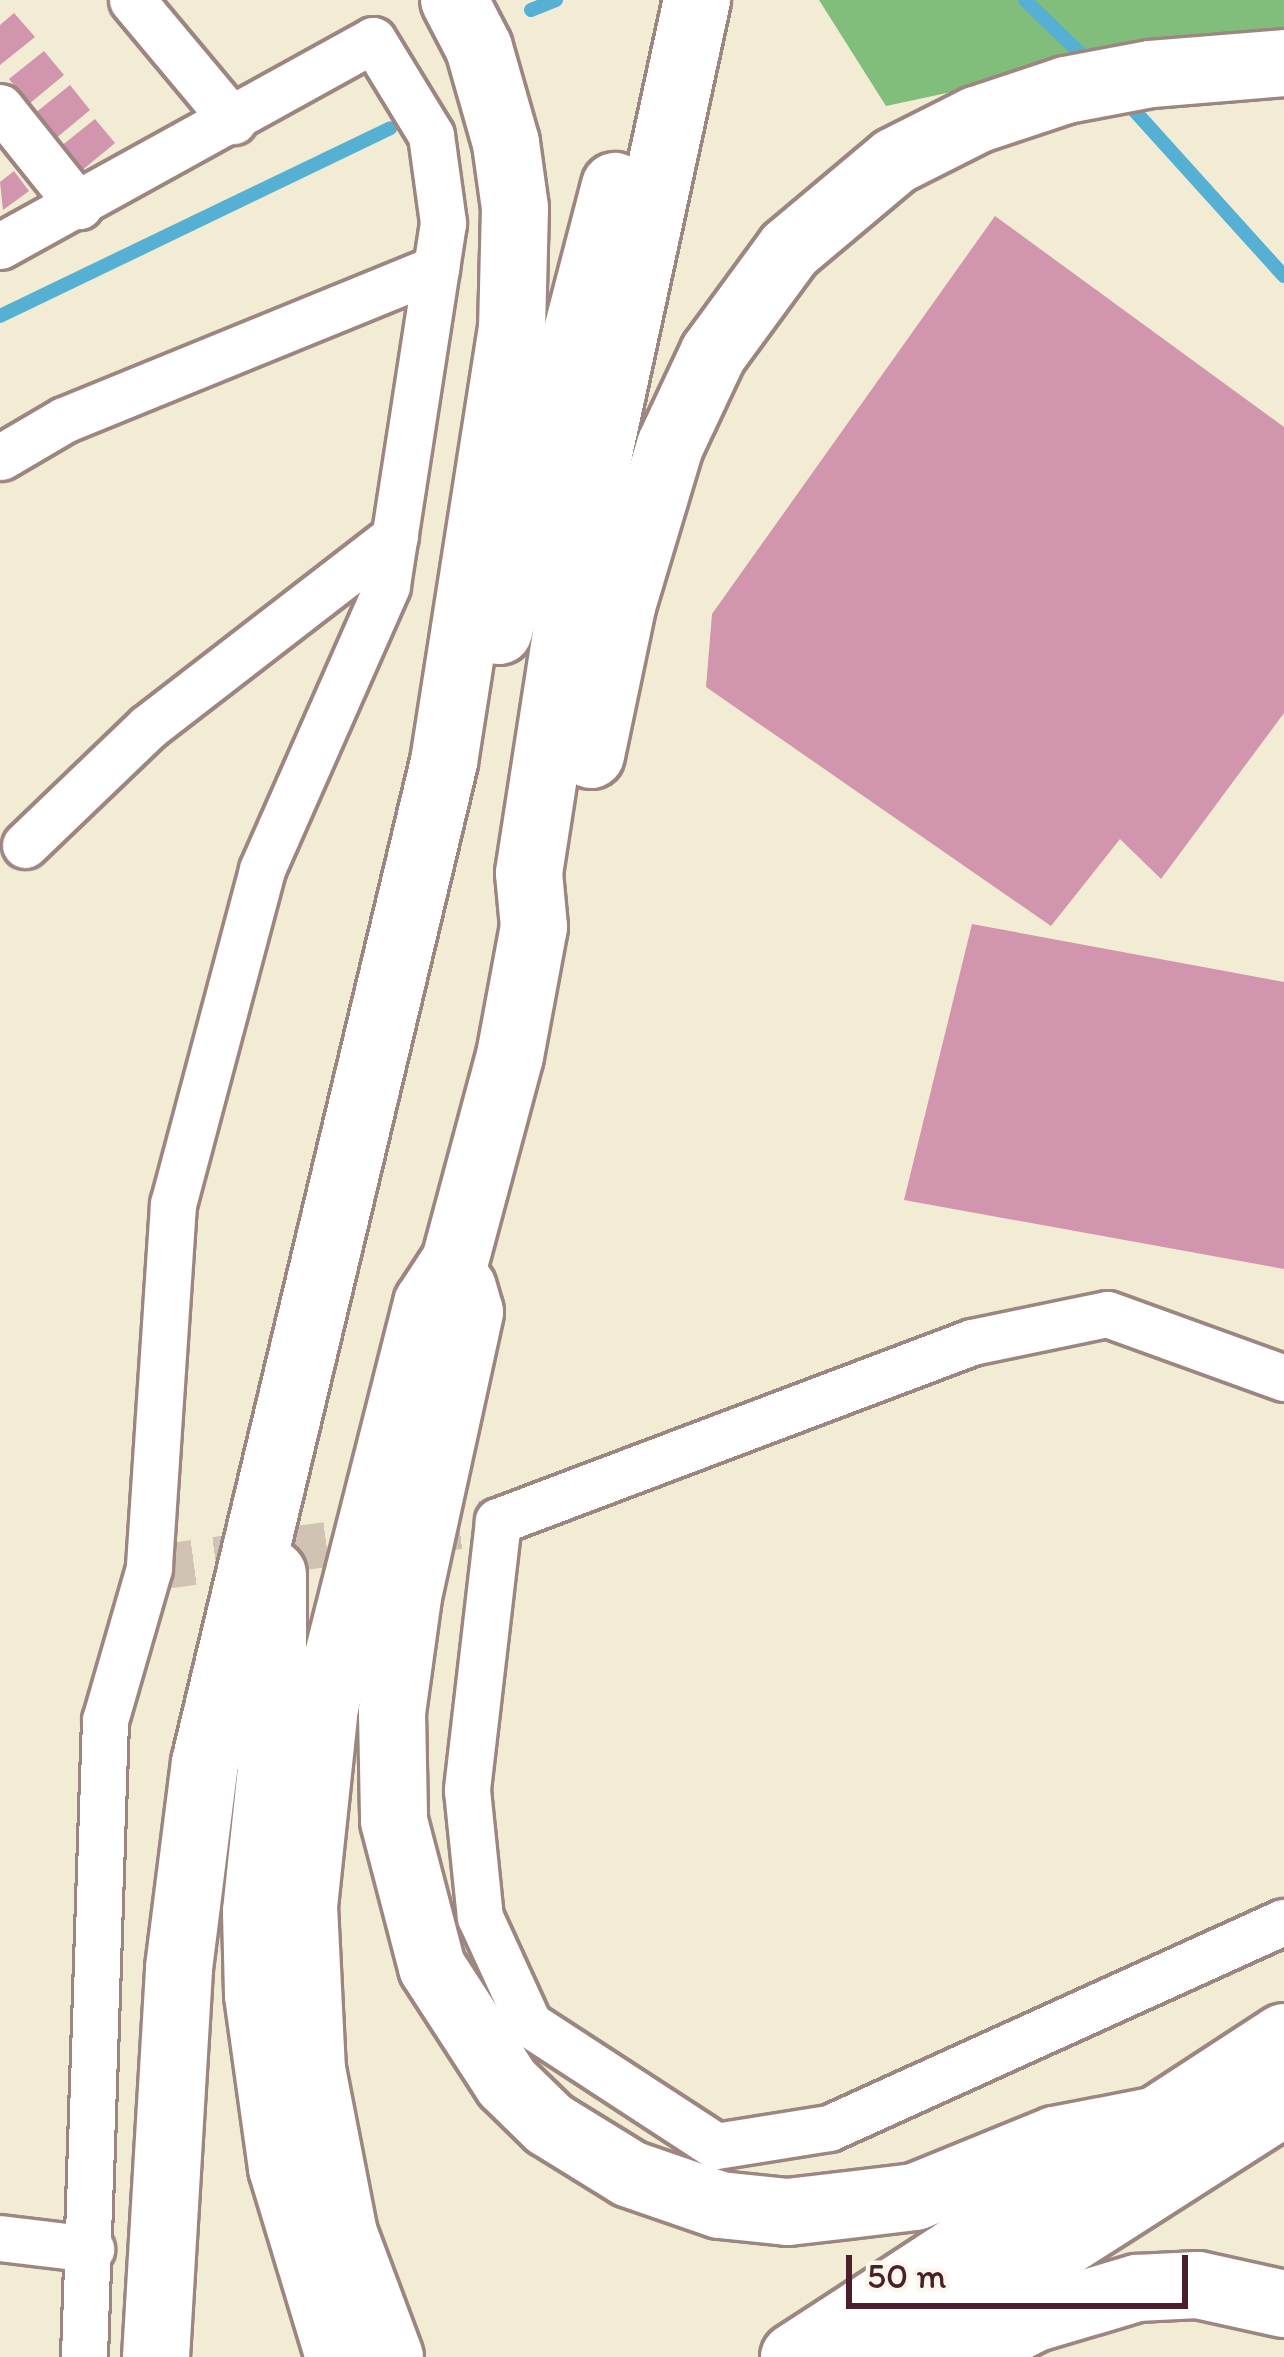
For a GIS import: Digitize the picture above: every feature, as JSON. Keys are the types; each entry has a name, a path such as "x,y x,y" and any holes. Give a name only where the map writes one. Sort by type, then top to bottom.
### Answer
{"highway":[{"path":"156,2357 194,1837 269,1486 444,762 500,422 517,266 506,143 479,48 454,0"},
{"path":"444,762 510,606 621,166 654,0"},
{"path":"390,2357 344,2234 317,2116 304,1906 338,1650 428,1304 455,1261 535,927 529,873 581,536 697,0"},
{"path":"535,927 570,874 622,606 670,446 713,354 749,298 836,204 896,161 976,120 1066,90 1151,74 1284,63"},
{"path":"455,1261 470,1312 407,1597 392,1712 394,1821 432,1967 497,2070 549,2124 630,2174 752,2210 875,2206 973,2178 1055,2140 1157,2120"},
{"path":"269,1486 275,1672 258,1995 282,2168 339,2357"},
{"path":"794,2357 1284,2037"},
{"path":"886,2357 1284,2102"},
{"path":"960,2357 1033,2319 1137,2288 1198,2285 1284,2304"}],"street":[{"path":"132,0 233,121"},
{"path":"0,246 373,40 431,135 443,223 387,586 262,870 173,1204 148,1568 105,1720 84,2357"},
{"path":"0,107 79,206"},
{"path":"1,458 64,420 436,268"},
{"path":"25,844 148,727 395,536"},
{"path":"1284,1378 1107,1314 972,1342 498,1521 466,1790 480,1917 530,2024 716,2146 830,2128 1284,1922"},
{"path":"0,2238 91,2249"}],"green space":[{"path":"819,0 1284,0 1284,43 1111,58 886,106"}],"building":[{"path":"14,13 35,37 0,65 0,25"},
{"path":"44,51 64,75 29,104 9,79"},
{"path":"70,85 90,110 55,139 34,114"},
{"path":"95,119 115,143 80,172 60,147"},
{"path":"14,171 29,191 3,210 0,182"},
{"path":"995,216 1284,427 1284,713 1161,879 1120,839 1051,926 706,687 712,614"},
{"path":"972,924 1284,982 1284,1269 904,1200"}],"waterway":[{"path":"531,10 556,0"},
{"path":"1025,0 1091,64"},
{"path":"1123,98 1284,276"},
{"path":"0,316 390,128"}],"tunnel":[{"path":"149,1568 498,1521"}]}
